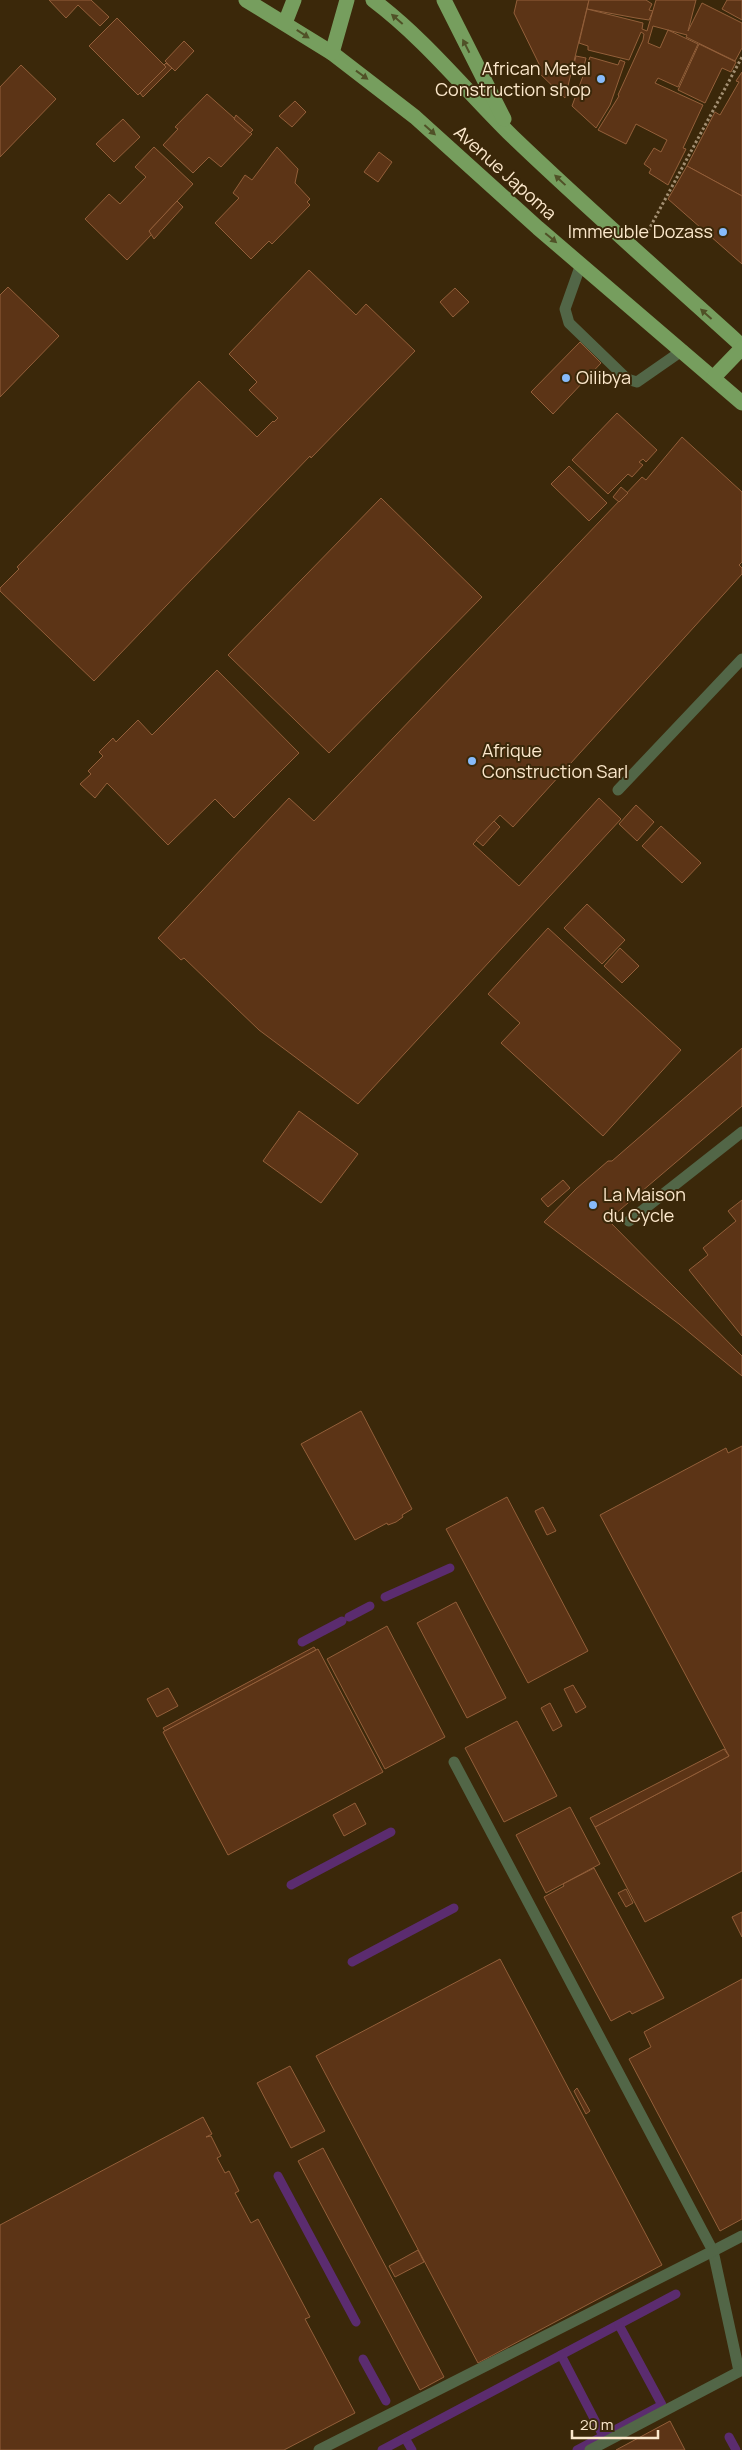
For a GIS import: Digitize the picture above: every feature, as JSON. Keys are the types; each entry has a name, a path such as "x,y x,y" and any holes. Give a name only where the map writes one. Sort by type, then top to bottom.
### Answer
{"main road":[{"name":"Avenue Japoma","path":"246,0 332,53 415,117 742,403"},
{"path":"285,23 294,0"},
{"path":"332,53 347,0"},
{"name":"Avenue Japoma","path":"373,0 396,17 439,58 513,136 742,347"},
{"path":"444,0 513,136"},
{"path":"714,377 742,347"}],"lane":[{"path":"581,264 565,309 569,322 627,379 636,382 644,378 683,350"},
{"path":"618,790 742,659"},
{"path":"629,1221 742,1132"},
{"path":"454,1762 712,2251 741,2370 590,2450"},
{"path":"319,2450 742,2236"}],"path":[{"path":"638,252 662,203 742,57"}],"building":[{"path":"49,0 91,0 109,17 100,26 78,5 66,18"},
{"path":"517,0 589,0 565,98 537,71 540,66 514,13"},
{"path":"589,0 646,0 652,4 649,10 653,11 649,20 636,18 587,9"},
{"path":"656,0 696,0 688,31 702,3 742,23 742,48 735,61 686,37 687,35 668,30 698,44 678,87 658,78 655,83 703,105 683,148 686,149 668,185 649,173 651,169 644,164 654,148 661,152 667,140 636,124 626,144 598,130 619,96 644,34 641,32 629,60 588,50 588,46 579,43 587,9 643,23 642,29 647,31","holes":["653,26 668,30 660,48 648,43"]},
{"path":"727,0 742,0 742,20 722,9"},
{"path":"117,18 166,67 138,95 89,46"},
{"path":"184,41 194,51 175,71 165,61"},
{"path":"699,44 736,62 731,72 722,68 705,103 678,90"},
{"path":"576,56 586,58 583,70 573,68"},
{"name":"African Metal Construction shop","path":"590,57 618,65 620,60 625,62 610,105 596,128 572,106"},
{"path":"166,63 172,68 143,97 140,93 166,67 164,65"},
{"path":"21,65 56,99 0,157 0,87"},
{"path":"742,72 742,196 687,166 715,112 720,115 739,82 736,81"},
{"path":"207,94 252,134 221,167 209,157 193,173 163,145 178,129 175,127"},
{"path":"295,101 306,112 292,127 279,116"},
{"path":"236,115 253,130 250,133 234,119"},
{"path":"123,119 140,137 114,162 96,144"},
{"path":"154,147 193,184 149,231 152,234 127,260 85,219 109,194 120,204 146,177 135,167"},
{"path":"277,147 298,169 295,183 310,199 307,202 310,205 272,244 269,241 251,259 215,223 239,198 233,193 245,175 252,180"},
{"path":"379,152 392,162 378,182 364,172"},
{"name":"Immeuble Dozass","path":"687,166 742,196 742,264 668,199"},
{"path":"177,201 183,207 154,239 149,231"},
{"path":"309,270 356,315 366,304 415,351 311,458 310,456 94,681 0,591 0,588 19,569 17,567 199,381 257,437 278,418 249,390 257,382 229,354"},
{"path":"8,287 59,336 0,397 0,295"},
{"path":"455,288 469,302 453,317 440,302"},
{"name":"Oilibya","path":"580,342 601,363 553,414 531,392"},
{"path":"617,413 657,450 646,462 643,459 639,462 643,465 632,477 628,474 608,494 572,460"},
{"name":"Afrique Construction Sarl","path":"682,437 742,492 742,562 739,565 742,568 742,574 513,827 500,815 473,844 519,886 599,798 621,819 358,1104 259,1030 184,958 181,960 158,938 289,798 314,821 642,477 646,480"},
{"path":"569,466 607,503 589,521 551,484"},
{"path":"621,487 628,493 619,502 613,497"},
{"path":"381,498 482,597 329,753 228,655"},
{"path":"217,670 299,753 234,818 215,799 168,845 107,783 95,798 80,784 91,774 88,771 103,756 99,752 113,738 116,742 138,720 152,735"},
{"path":"636,805 654,822 637,841 619,824"},
{"path":"494,821 500,827 483,846 476,840"},
{"path":"661,826 701,863 682,883 642,846"},
{"path":"587,904 625,940 602,964 564,928"},
{"path":"548,928 681,1050 603,1136 501,1043 520,1023 488,994"},
{"path":"620,948 639,966 622,983 604,966"},
{"name":"La Maison du Cycle","path":"742,1048 742,1106 608,1220 742,1356 742,1376 679,1324 544,1222 576,1189 608,1161 612,1161"},
{"path":"299,1111 358,1154 321,1203 263,1161"},
{"path":"563,1180 570,1188 548,1207 541,1199"},
{"name":"La Maison du Cycle","path":"742,1200 742,1336 689,1270 708,1255 703,1248 736,1221 728,1211"},
{"path":"361,1411 412,1509 402,1515 403,1517 396,1522 388,1525 387,1523 355,1540 301,1444"},
{"path":"742,1446 742,1871 645,1922 595,1827 729,1756 600,1515 726,1448 728,1453"},
{"path":"507,1497 588,1651 528,1683 446,1529"},
{"path":"543,1507 556,1531 547,1535 535,1511"},
{"path":"456,1602 506,1698 467,1718 417,1623"},
{"path":"387,1626 445,1737 385,1769 327,1659"},
{"path":"314,1647 316,1650 165,1731 163,1728"},
{"path":"318,1649 383,1772 228,1855 163,1732"},
{"path":"573,1685 586,1707 576,1713 564,1689"},
{"path":"168,1688 178,1706 157,1717 147,1699"},
{"path":"550,1703 562,1726 553,1731 541,1708"},
{"path":"517,1721 557,1796 504,1822 465,1748"},
{"path":"724,1749 729,1756 595,1827 590,1818"},
{"path":"355,1803 366,1824 344,1836 333,1815"},
{"path":"570,1807 600,1864 546,1893 516,1835"},
{"path":"594,1868 664,1998 632,2014 630,2011 611,2021 544,1897 564,1886 563,1884"},
{"path":"626,1889 633,1903 626,1907 618,1893"},
{"path":"742,1912 742,1937 732,1917"},
{"path":"500,1959 662,2265 478,2363 316,2056"},
{"path":"742,1979 742,2219 720,2231 629,2059 651,2047 644,2032"},
{"path":"290,2066 325,2131 291,2148 257,2083"},
{"path":"577,2088 590,2111 586,2114 574,2091"},
{"path":"203,2117 212,2134 206,2137 211,2136 221,2156 217,2158 225,2173 229,2171 239,2191 235,2193 251,2223 258,2219 310,2317 305,2319 355,2413 284,2450 0,2450 0,2225"},
{"path":"323,2148 444,2377 420,2390 298,2161"},
{"path":"418,2250 424,2262 395,2277 389,2266"},
{"path":"670,2421 685,2450 616,2450"}],"waterway":[{"path":"385,1597 450,1568"},
{"path":"349,1617 370,1606"},
{"path":"302,1642 342,1621"},
{"path":"291,1885 391,1832"},
{"path":"352,1962 454,1908"},
{"path":"278,2176 356,2322"},
{"path":"382,2450 676,2294"},
{"path":"577,2450 662,2405 619,2325"},
{"path":"561,2355 603,2436"},
{"path":"363,2359 386,2401"},
{"path":"729,2437 736,2450"},
{"path":"405,2438 412,2450"}],"place":[{"name":"African Metal Construction shop","path":"601,79"},
{"name":"Immeuble Dozass","path":"723,232"},
{"name":"Oilibya","path":"566,378"},
{"name":"Afrique Construction Sarl","path":"472,761"},
{"name":"La Maison du Cycle","path":"593,1205"}]}
